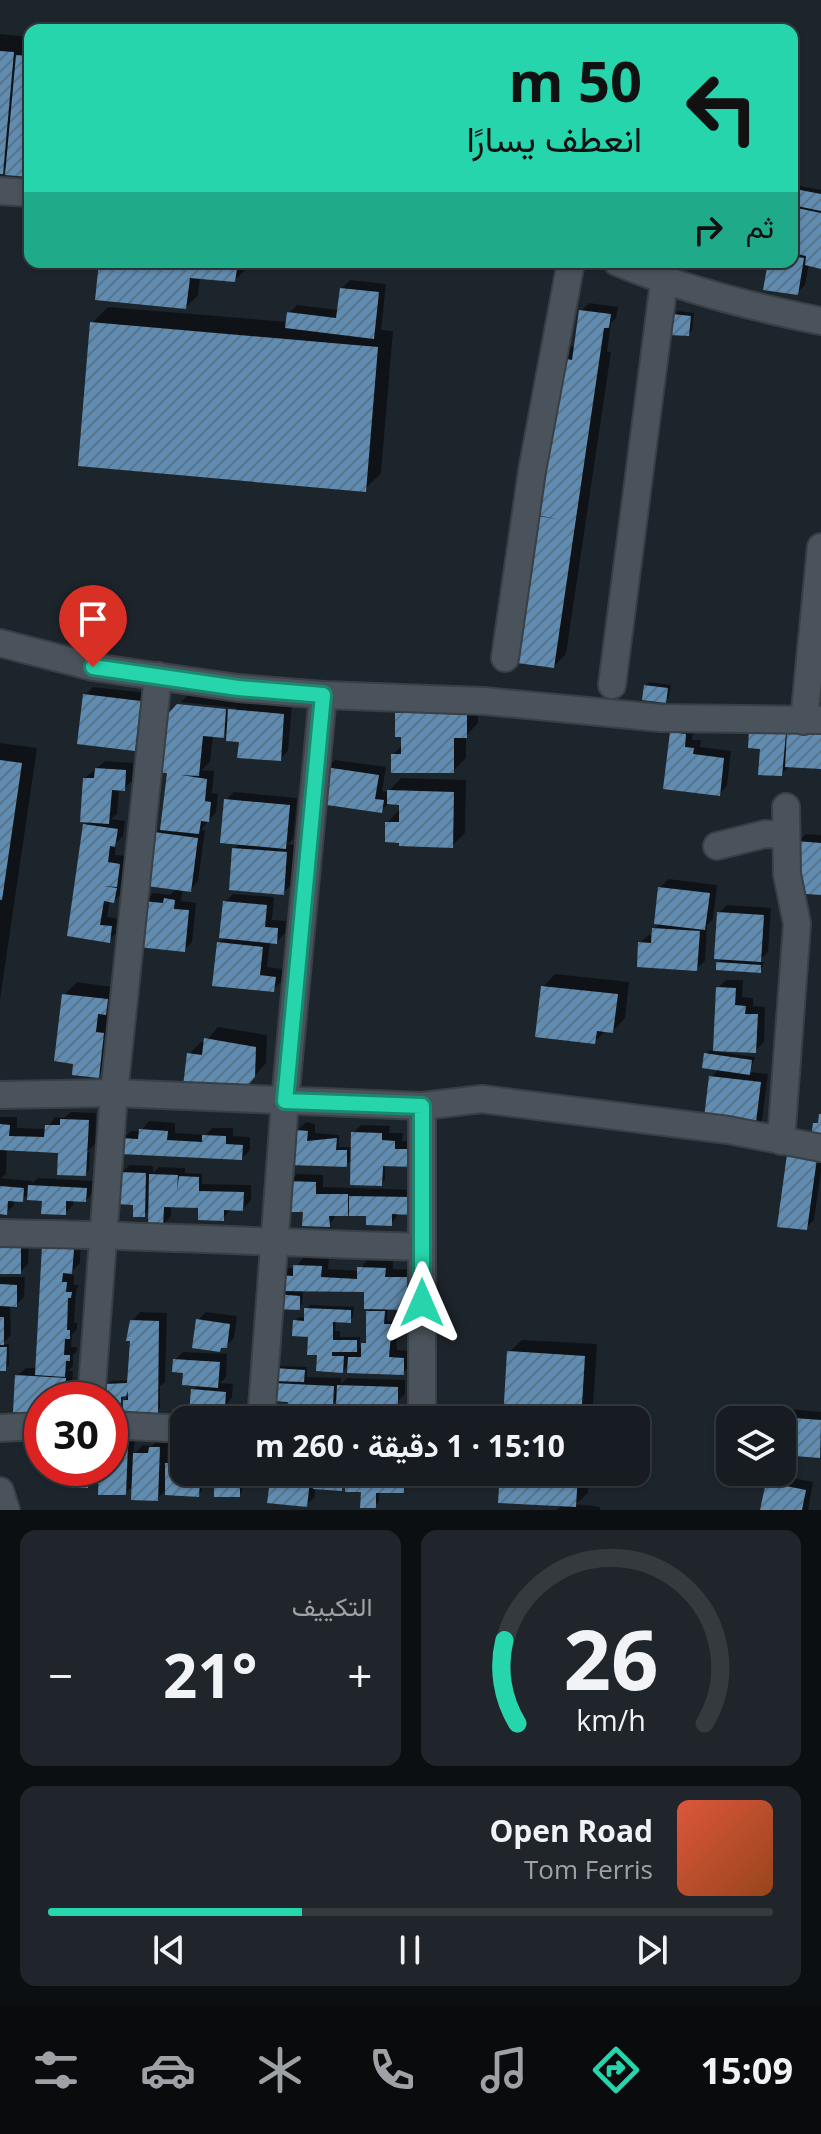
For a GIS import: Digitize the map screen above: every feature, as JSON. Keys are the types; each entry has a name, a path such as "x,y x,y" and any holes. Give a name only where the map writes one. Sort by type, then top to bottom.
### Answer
{"street":[{"path":"0,191 24,193"},
{"path":"505,658 532,471 570,268"},
{"path":"631,268 664,282 745,305 821,321"},
{"path":"612,685 664,282"},
{"path":"0,643 93,667 238,688 323,695 484,701 661,718 813,720 821,547"},
{"path":"92,1382 114,1093 158,676"},
{"path":"262,1406 285,1101 323,695"},
{"path":"781,1141 797,924 787,880 786,807"},
{"path":"717,846 765,834 785,835"},
{"path":"0,1095 114,1093 422,1106 482,1099 728,1130 821,1148"},
{"path":"422,1106 422,1406"},
{"path":"0,1233 422,1247"},
{"path":"128,1426 170,1428"},
{"path":"0,1428 24,1427"},
{"path":"0,1491 6,1510"}],"building":[{"path":"0,51 14,52 3,174 0,174"},
{"path":"16,55 24,56 24,177 5,175"},
{"path":"798,190 821,194 821,211 798,206"},
{"path":"798,208 821,213 821,269 805,265 806,256 798,254"},
{"path":"798,257 804,258 798,295 763,290 767,268 798,268"},
{"path":"98,268 237,268 235,282 190,278 186,309 95,300"},
{"path":"340,288 379,292 374,339 285,328 287,312 336,318"},
{"path":"579,310 611,314 609,328 604,328 554,668 510,662 531,515 557,519 531,514 555,357 572,360"},
{"path":"672,314 691,316 689,336 670,335"},
{"path":"90,322 378,347 366,492 78,466"},
{"path":"644,685 668,688 666,703 642,700"},
{"path":"83,694 141,701 135,751 77,744"},
{"path":"177,704 226,709 224,738 203,736 199,776 181,775 207,779 205,801 211,802 209,822 201,821 199,834 160,830 167,773 161,773 166,716"},
{"path":"228,709 284,714 281,761 237,758 239,742 226,741"},
{"path":"395,713 467,713 467,738 454,738 454,773 391,773 391,754 401,754 401,737 395,737"},
{"path":"749,730 786,733 782,776 758,775 760,749 748,748"},
{"path":"787,731 821,733 821,769 785,767"},
{"path":"670,732 686,734 685,747 694,748 693,754 724,758 720,796 663,789"},
{"path":"0,760 22,763 2,900 0,900"},
{"path":"325,767 379,775 375,799 384,800 382,813 320,804"},
{"path":"95,768 126,770 125,791 112,790 109,824 80,822 83,778 94,778"},
{"path":"387,790 454,792 453,848 399,846 399,843 385,842 385,822 399,822 399,805 387,804"},
{"path":"224,799 290,805 286,849 220,843"},
{"path":"83,824 118,829 115,847 110,846 108,862 120,864 117,887 103,886 117,888 114,903 104,901 100,925 112,926 110,943 67,936"},
{"path":"154,832 198,838 191,892 147,886"},
{"path":"796,841 821,843 821,895 792,893"},
{"path":"232,848 287,852 284,895 229,890"},
{"path":"658,887 710,893 705,930 654,924"},
{"path":"164,898 175,900 174,909 189,910 185,952 138,947 143,901 163,903"},
{"path":"223,901 267,905 265,927 278,928 277,944 219,938"},
{"path":"717,912 764,915 761,962 714,959"},
{"path":"652,928 700,931 697,971 637,967 638,942 651,943"},
{"path":"217,942 263,947 260,975 276,977 274,992 212,986"},
{"path":"716,962 761,965 761,973 716,970"},
{"path":"541,986 618,994 613,1033 597,1031 595,1044 535,1037"},
{"path":"716,987 736,988 735,1005 746,1006 745,1014 758,1014 756,1053 713,1051"},
{"path":"62,994 108,999 106,1015 98,1014 96,1032 104,1033 99,1078 72,1075 73,1064 54,1061"},
{"path":"204,1038 256,1047 255,1077 242,1092 183,1086 187,1053 202,1055"},
{"path":"704,1053 752,1060 750,1075 702,1068"},
{"path":"709,1076 761,1082 755,1130 704,1118"},
{"path":"819,1114 821,1139 811,1138 813,1123 818,1123"},
{"path":"60,1119 89,1120 86,1176 57,1175 58,1153 0,1150 0,1124 10,1125 9,1136 44,1137 45,1125 60,1125"},
{"path":"139,1129 168,1131 167,1140 202,1142 202,1135 226,1136 226,1144 243,1145 242,1160 120,1154 121,1138 138,1139"},
{"path":"296,1130 308,1131 307,1141 337,1138 336,1150 347,1150 347,1167 289,1165"},
{"path":"351,1132 382,1133 382,1140 395,1141 395,1149 413,1149 412,1167 383,1166 382,1186 350,1185"},
{"path":"788,1147 818,1151 807,1230 777,1227"},
{"path":"119,1172 146,1173 145,1217 133,1217 133,1205 118,1204"},
{"path":"149,1174 178,1175 177,1191 179,1176 199,1177 199,1191 244,1192 243,1211 224,1210 224,1221 198,1220 198,1208 164,1207 163,1227 148,1226"},
{"path":"287,1181 316,1182 316,1194 348,1194 348,1216 329,1216 330,1227 302,1226 303,1212 287,1212"},
{"path":"28,1185 87,1188 86,1202 66,1201 66,1215 41,1214 42,1201 27,1200"},
{"path":"0,1186 24,1188 23,1202 8,1201 7,1215 0,1214"},
{"path":"349,1196 410,1197 410,1215 392,1214 392,1226 366,1225 366,1216 349,1216"},
{"path":"42,1246 74,1249 72,1274 63,1273 62,1282 67,1282 66,1292 72,1292 71,1298 68,1298 67,1330 70,1330 70,1339 65,1339 64,1355 70,1355 70,1361 66,1361 65,1377 35,1375"},
{"path":"0,1248 21,1248 21,1274 0,1274"},
{"path":"293,1265 322,1266 321,1277 357,1279 357,1267 386,1268 385,1277 407,1277 407,1310 364,1309 364,1292 275,1291 276,1275 293,1276"},
{"path":"0,1284 17,1285 17,1307 0,1306"},
{"path":"275,1294 300,1296 300,1310 274,1309"},
{"path":"304,1308 351,1310 351,1323 333,1322 333,1340 357,1340 357,1352 332,1352 332,1356 344,1356 343,1373 316,1371 317,1355 307,1355 308,1337 292,1336 293,1320 304,1321"},
{"path":"366,1311 385,1311 384,1324 392,1324 389,1357 404,1358 404,1375 347,1373 348,1357 361,1357 361,1343 366,1343"},
{"path":"0,1317 4,1317 4,1345 0,1345"},
{"path":"196,1319 230,1324 227,1348 221,1348 220,1352 192,1348"},
{"path":"130,1320 159,1321 158,1414 128,1414 130,1341 126,1341"},
{"path":"0,1347 7,1347 6,1371 0,1371"},
{"path":"507,1351 585,1356 582,1406 504,1406"},
{"path":"173,1359 220,1362 218,1388 182,1385 183,1373 172,1372"},
{"path":"274,1368 305,1370 304,1382 273,1381"},
{"path":"15,1375 66,1378 66,1382 24,1382 24,1413 13,1412"},
{"path":"273,1383 334,1386 333,1406 288,1406 288,1402 273,1401"},
{"path":"337,1385 398,1387 398,1404 336,1405"},
{"path":"191,1389 226,1392 225,1406 190,1406"},
{"path":"796,1418 821,1420 820,1458 796,1456"},
{"path":"149,1447 160,1447 158,1501 131,1500 133,1453 148,1453"},
{"path":"165,1463 170,1463 170,1486 200,1486 199,1497 165,1495"},
{"path":"98,1486 126,1486 126,1495 98,1495"},
{"path":"214,1486 240,1486 240,1497 214,1497"},
{"path":"309,1486 307,1507 267,1503 269,1488 264,1488"},
{"path":"313,1486 342,1486 342,1491 313,1489"},
{"path":"345,1486 404,1486 404,1493 376,1493 376,1508 360,1508 361,1492 345,1492"},
{"path":"499,1486 577,1486 576,1507 498,1503"},
{"path":"765,1486 806,1490 802,1510 760,1510"}],"route":[{"path":"93,667 238,688 323,695 285,1101 422,1106 422,1303"}]}
